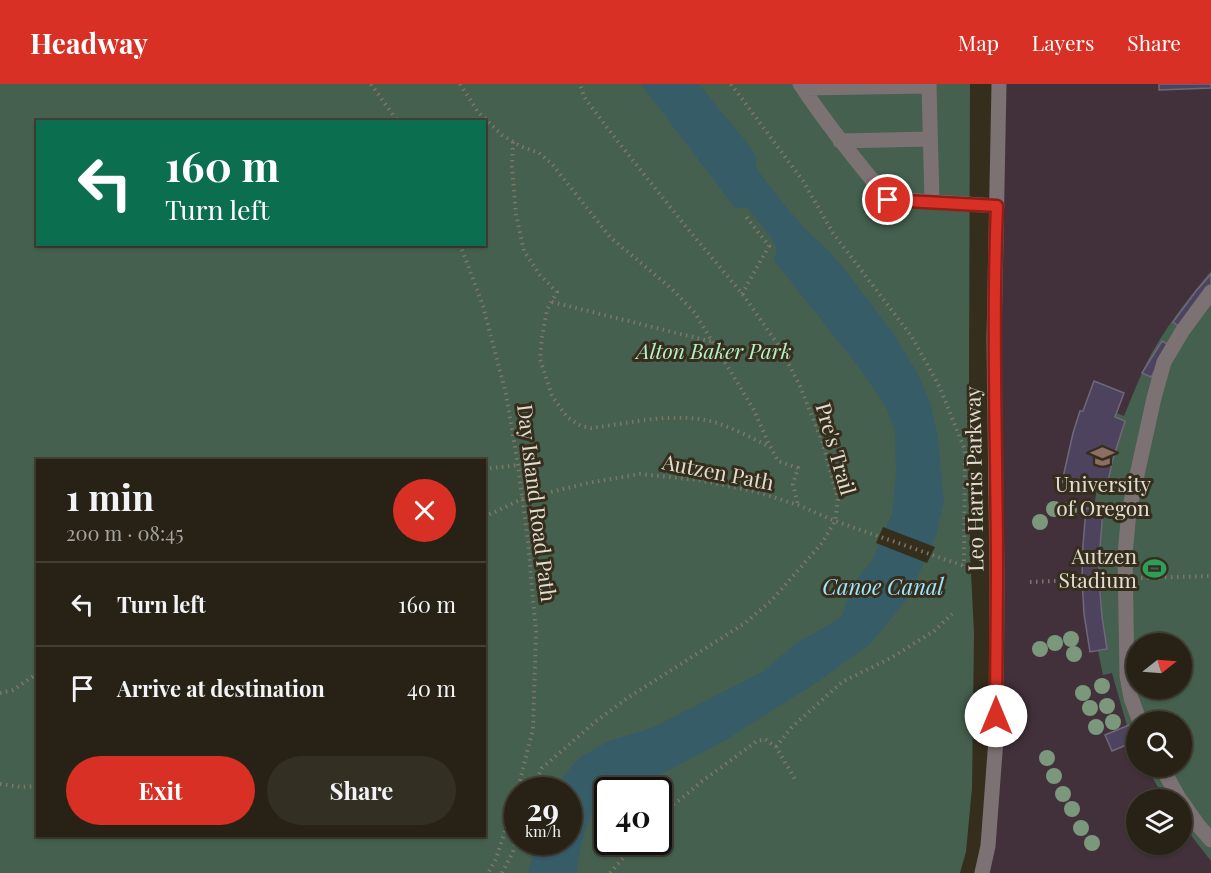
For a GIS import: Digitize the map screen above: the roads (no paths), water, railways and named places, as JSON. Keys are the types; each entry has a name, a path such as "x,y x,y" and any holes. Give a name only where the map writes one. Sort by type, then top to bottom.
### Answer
{"street":[{"name":"Leo Harris Parkway","path":"982,873 988,846 996,739 994,328 999,84"},
{"path":"802,86 929,85 932,202"},
{"path":"802,86 840,141 888,200 997,206"},
{"path":"840,141 930,139"},
{"path":"1136,711 1127,676 1125,578 1129,511 1164,362 1194,314 1211,292"},
{"path":"1192,817 1211,840"}],"water":[{"name":"Canoe Canal","path":"641,84 699,84 752,149 757,162 755,166 773,191 804,228 846,271 890,329 917,372 931,405 938,438 944,502 935,539 907,599 870,644 816,683 724,741 673,768 654,777 594,777 594,806 582,842 582,777 563,777 579,758 609,741 652,728 764,671 792,646 842,617 852,585 871,562 892,514 896,473 895,432 886,407 860,369 774,260 777,249 769,235 748,208 735,208"},
{"name":"Canoe Canal","path":"533,855 579,855 576,873 528,873"}],"place":[{"name":"University of Oregon","path":"1103,457"},
{"name":"Autzen Stadium","path":"1155,569"}],"park label":[{"name":"Alton Baker Park","path":"714,352"}]}
